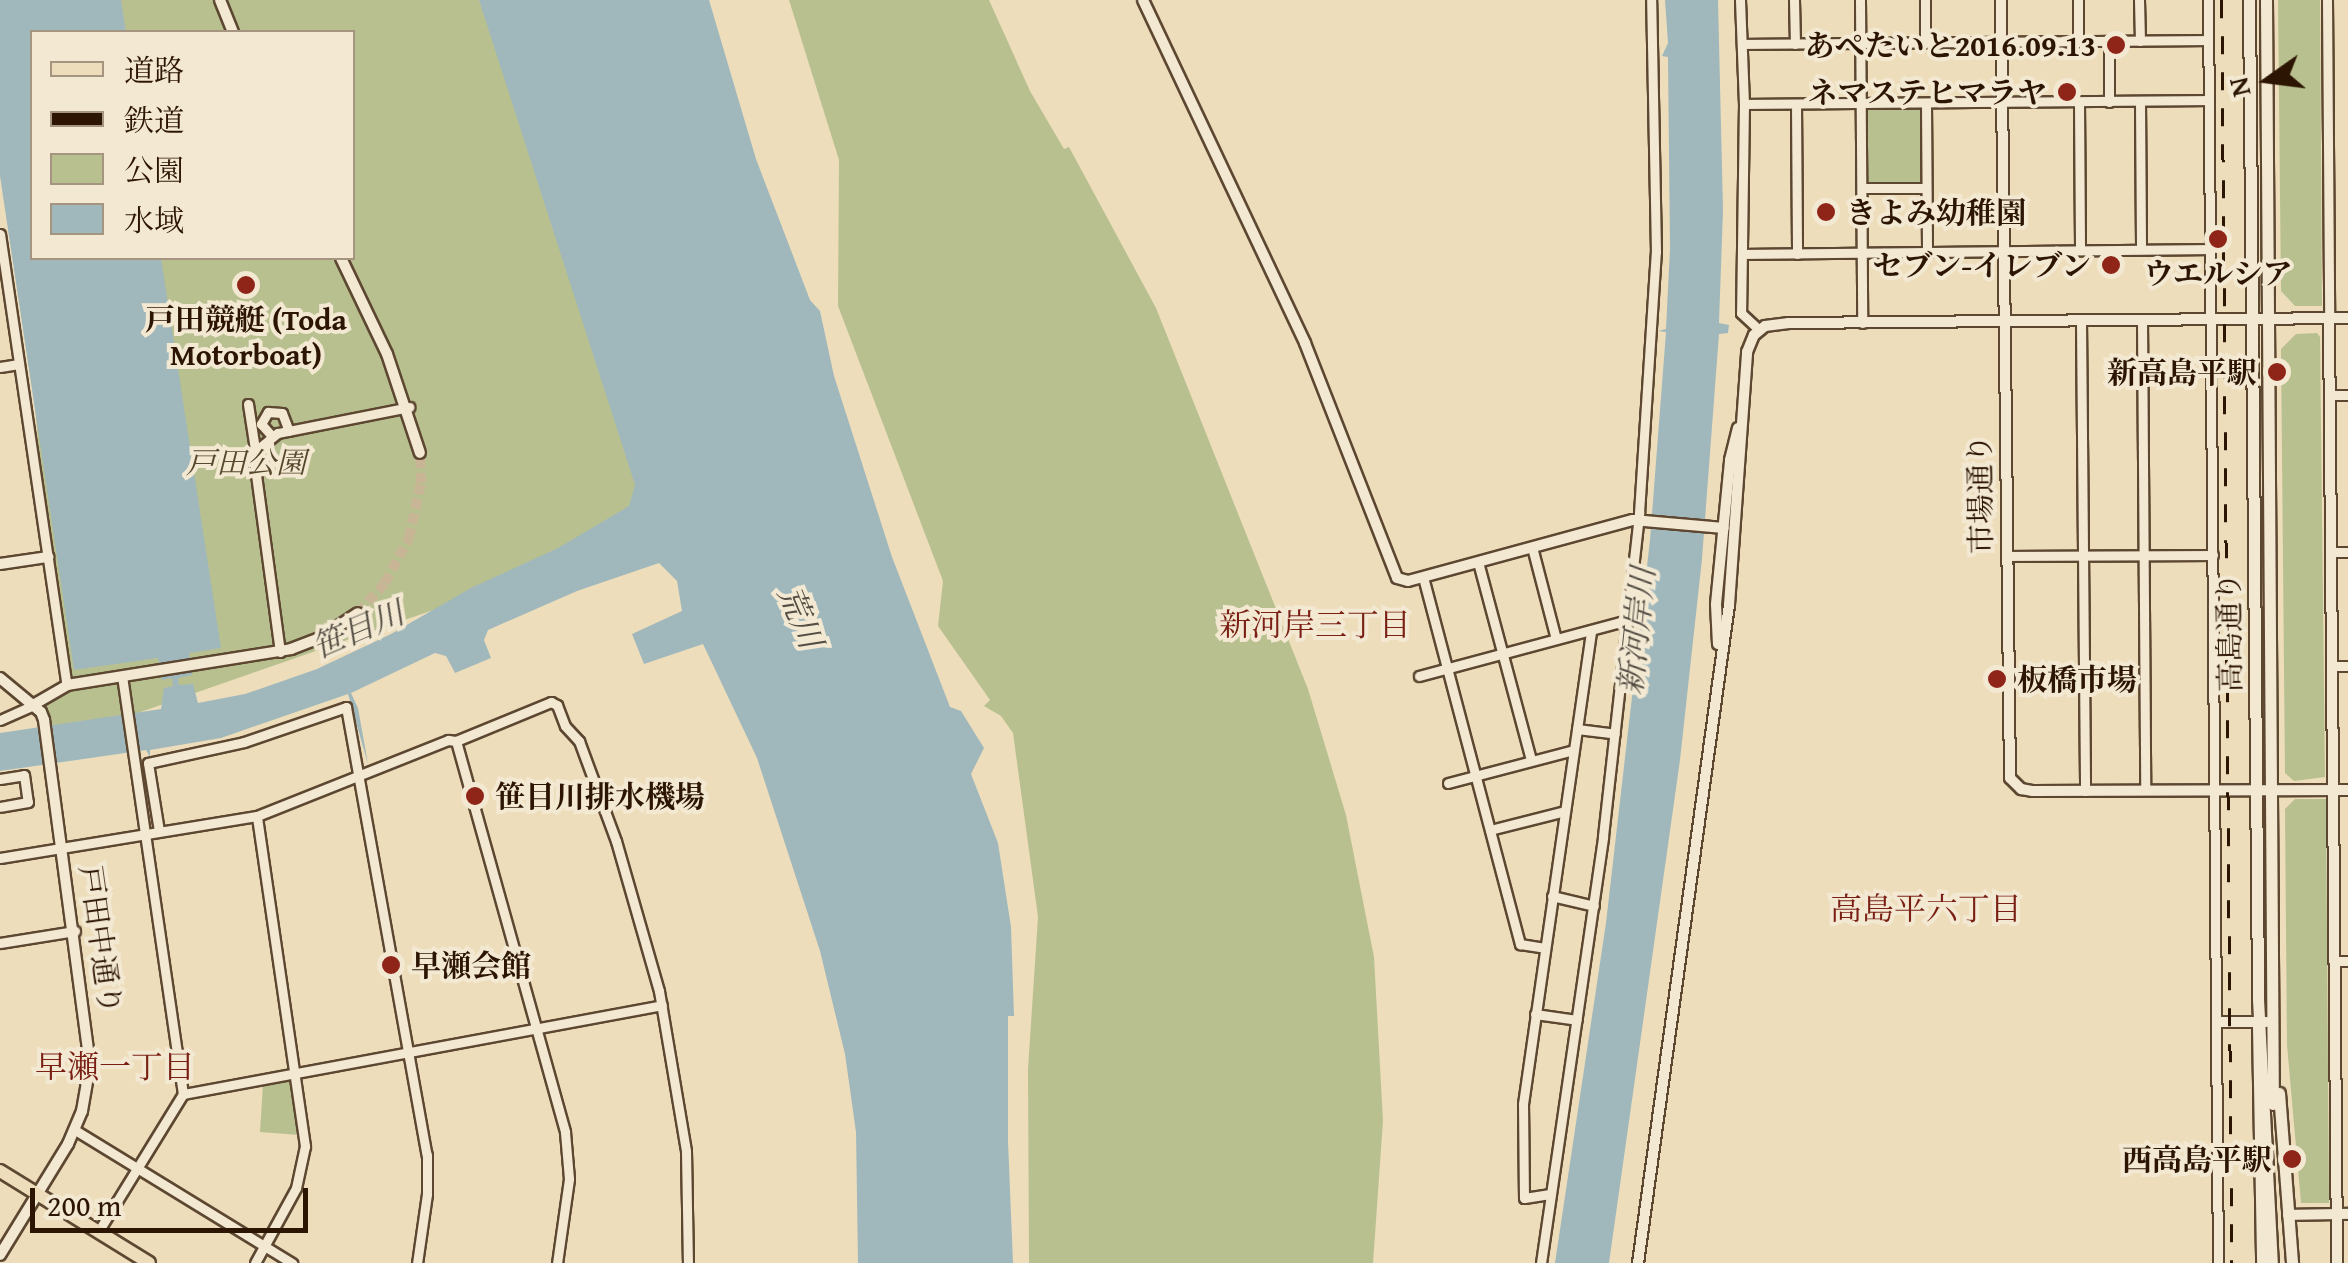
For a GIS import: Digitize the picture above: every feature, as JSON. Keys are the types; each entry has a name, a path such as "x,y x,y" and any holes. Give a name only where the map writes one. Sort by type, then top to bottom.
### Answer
{"main road":[{"name":"高島通り","path":"2248,0 2258,1022 2264,1037 2276,1263"},
{"name":"高島通り","path":"2266,0 2276,1263"},
{"path":"2258,1022 2262,1263"},
{"path":"2275,1052 2292,1263"},
{"path":"0,1171 148,1263"}],"street":[{"path":"220,0 232,30"},
{"path":"1143,0 1305,343 1392,572 1404,581 1639,520 1722,528"},
{"path":"1540,1263 1594,906 1639,520 1656,252 1652,0"},
{"path":"1740,0 1744,104 1741,313 1759,330"},
{"path":"1794,0 1794,44"},
{"path":"1860,0 1862,323"},
{"path":"1925,0 1925,44"},
{"name":"市場通り","path":"2000,0 2008,772 2012,782 2026,790 2348,790"},
{"path":"2078,0 2078,42"},
{"path":"2138,0 2140,41"},
{"path":"2208,0 2218,1263"},
{"path":"2327,0 2334,930 2342,1071 2342,1214 2337,1263"},
{"path":"1742,44 2208,40"},
{"path":"2109,41 2109,102"},
{"path":"1744,104 2209,100"},
{"path":"2140,101 2141,249"},
{"path":"2079,102 2080,250"},
{"path":"1926,103 1927,252"},
{"path":"1796,104 1797,254"},
{"path":"1862,188 1926,188"},
{"path":"0,234 67,685"},
{"path":"1743,254 2210,249"},
{"path":"342,260 409,408 420,453"},
{"path":"1638,1263 1719,675 1748,352 1759,330 1777,324 2348,318"},
{"path":"2142,320 2145,790"},
{"path":"2081,321 2084,791"},
{"path":"0,367 19,364"},
{"path":"2330,395 2348,395"},
{"path":"1719,675 1716,604 1722,528 1730,460 1745,402"},
{"path":"248,404 255,450 251,463 280,652"},
{"path":"255,450 272,435 409,408"},
{"path":"272,435 261,424 268,412 282,414 289,431"},
{"path":"1532,548 1556,639"},
{"path":"2331,552 2348,552"},
{"path":"2006,556 2213,555"},
{"path":"0,564 48,556"},
{"path":"1478,562 1531,760"},
{"path":"1423,577 1520,944 1545,948"},
{"path":"0,720 67,685 280,652 322,637 358,613"},
{"path":"1419,676 1628,620"},
{"path":"1550,1194 1524,1198 1522,1104 1591,630"},
{"path":"2332,666 2348,666"},
{"path":"98,1232 183,1094 122,677"},
{"path":"0,678 33,705"},
{"path":"0,858 58,850 63,845 146,827 159,830 256,816 448,740 456,741 551,702 557,704 565,726 579,741 616,841 662,1006 686,1151 688,1263"},
{"name":"戸田中通り","path":"0,1255 75,1130 90,1065 44,720 33,705"},
{"path":"159,830 148,763 244,742 346,708 428,1175 417,1263"},
{"path":"1576,729 1615,734"},
{"path":"456,741 536,1028 569,1163 558,1263"},
{"path":"1448,783 1574,750"},
{"path":"0,779 24,775 28,802 0,806"},
{"path":"1490,830 1565,811"},
{"path":"255,1263 303,1167 304,1127 256,816"},
{"path":"1552,896 1594,906"},
{"path":"2334,930 2348,930"},
{"path":"0,942 74,931"},
{"path":"2335,961 2348,961"},
{"path":"183,1094 662,1006"},
{"path":"1535,1014 1578,1020"},
{"path":"2217,1022 2274,1022"},
{"path":"75,1130 292,1263"},
{"path":"2288,1215 2342,1214"}],"green space":[{"name":"戸田公園","path":"0,0 579,0 723,509 46,745 44,720 33,705 67,685 48,557"},
{"path":"789,0 989,0 1030,91 1064,149 1069,147 1156,308 1308,689 1346,815 1374,957 1383,1121 1373,1263 1029,1263 1028,1069 1038,917 1013,733 1001,716 984,706 990,700 938,626 943,581 838,306 839,160"},
{"path":"2278,0 2320,0 2322,306 2295,306 2281,291"},
{"path":"1868,107 1918,107 1922,111 1919,185 1865,182"},
{"path":"2317,333 2325,777 2294,781 2285,773 2281,349 2296,334"},
{"path":"2295,799 2326,799 2329,1203 2301,1203 2287,1045 2285,809"},
{"path":"293,1079 299,1135 260,1132 263,1084"}],"water":[{"name":"荒川","path":"0,0 121,0 126,30 30,30 30,260 161,260 221,648 189,653 192,675 178,678 179,685 193,684 198,703 245,694 317,669 391,634 471,588 558,548 629,506 635,485 479,0 709,0 756,159 810,300 820,311 834,376 892,557 950,707 961,711 984,748 971,774 998,843 1011,927 1014,1016 1008,1016 1008,1141 1013,1263 858,1263 856,1132 845,1054 820,951 757,758 703,644 644,664 632,634 682,611 677,581 659,563 577,591 488,630 484,640 491,658 455,673 446,656 435,653 351,693 358,708 368,764 348,694 221,738 150,750 150,757 146,750 0,771 0,733 161,709 164,688 173,686 172,678 162,680 158,658 74,670 0,176"},
{"path":"1665,0 1718,0 1723,210 1719,323 1729,325 1728,333 1719,334 1702,559 1680,760 1609,1263 1555,1263 1606,923 1650,540 1666,332 1658,331 1666,329 1670,249 1668,57 1662,56 1668,43"}],"tunnel":[{"path":"358,613 385,583 409,538 421,483 420,453"}],"railway":[{"path":"2222,0 2232,1263"}],"place":[{"name":"あぺたいと2016.09.13","path":"2116,45"},
{"name":"ネマステヒマラヤ","path":"2067,92"},
{"name":"きよみ幼稚園","path":"1826,212"},
{"name":"ウエルシア","path":"2218,239"},
{"name":"セブン-イレブン","path":"2111,265"},
{"name":"戸田競艇 (Toda Motorboat)","path":"246,285"},
{"name":"新高島平駅","path":"2277,372"},
{"name":"板橋市場","path":"1997,679"},
{"name":"笹目川排水機場","path":"475,796"},
{"name":"早瀬会館","path":"391,965"},
{"name":"西高島平駅","path":"2292,1159"}],"district":[{"name":"新河岸三丁目","path":"1315,625"},
{"name":"高島平六丁目","path":"1926,909"},
{"name":"早瀬一丁目","path":"115,1067"}],"water label":[{"name":"笹目川","path":"358,630"},
{"name":"新河岸川","path":"1637,631"}]}
